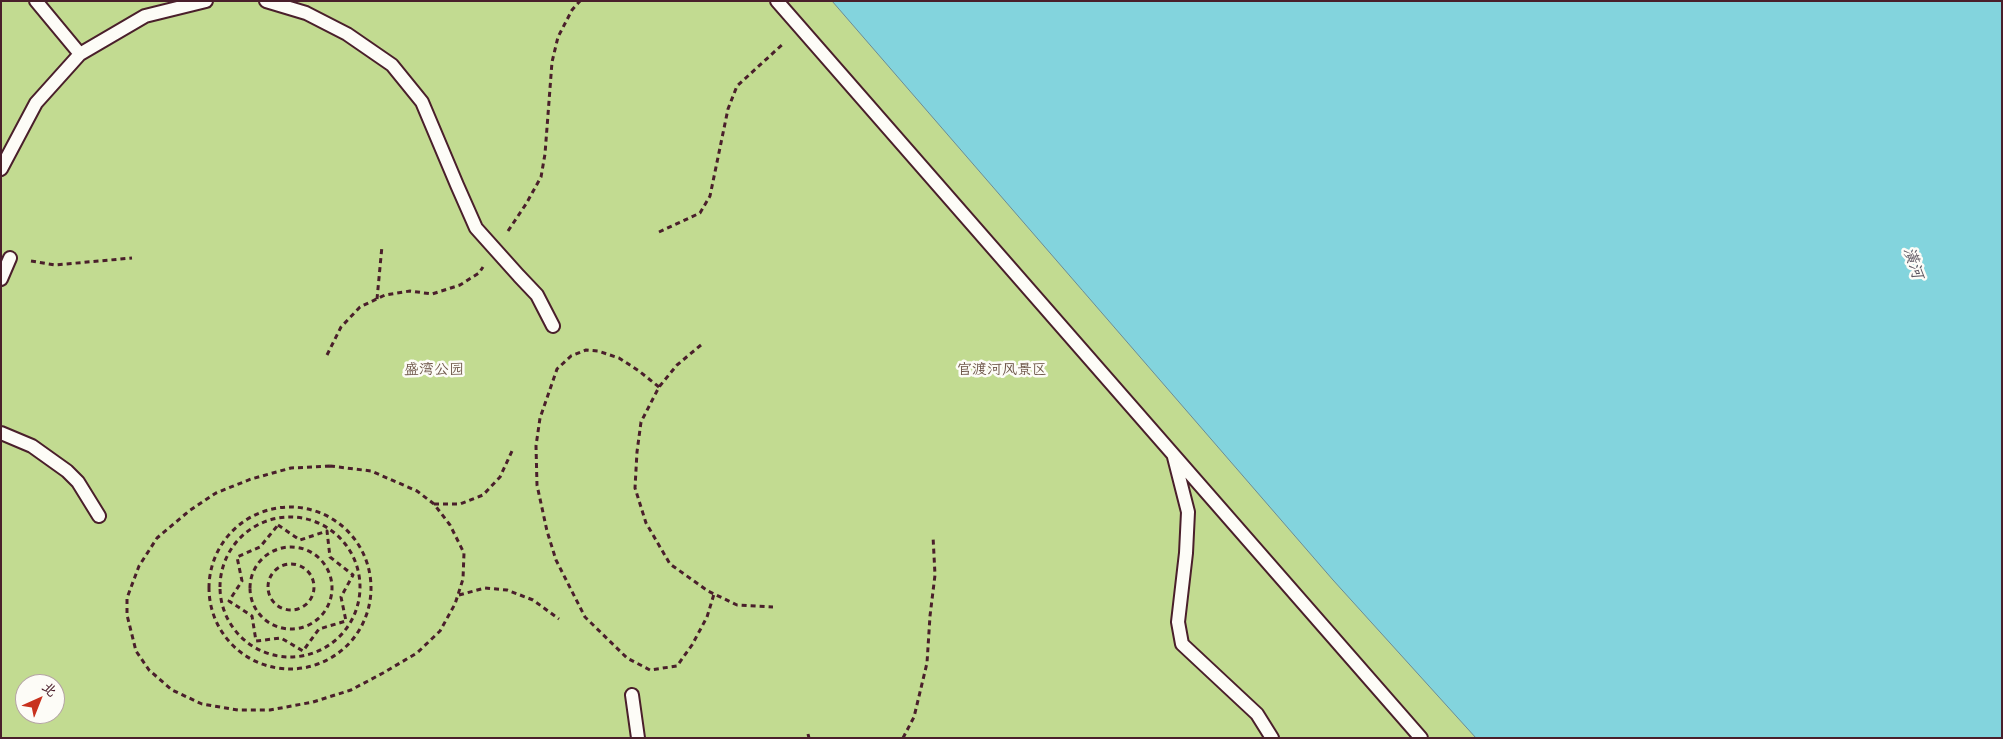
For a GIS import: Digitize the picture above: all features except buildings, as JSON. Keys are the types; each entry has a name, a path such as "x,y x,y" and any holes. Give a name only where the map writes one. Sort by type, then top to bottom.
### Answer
{"lane":[{"path":"36,1 80,54"},
{"path":"1,169 36,103 80,54 145,16 206,1"},
{"path":"266,1 306,13 322,21 347,34 392,65 422,102 476,228 537,295 553,326"},
{"path":"777,1 1420,738"},
{"path":"1,279 10,258"},
{"path":"1,433 32,446 67,471 78,482 98,516"},
{"path":"1174,455 1188,512 1186,553 1178,622 1182,644 1257,714 1272,738"},
{"path":"632,695 638,738"}],"path":[{"path":"659,232 700,214 710,196 728,109 737,86 750,72 801,28"},
{"path":"377,299 382,246"},
{"path":"10,258 55,265 132,258"},
{"path":"701,345 677,365 658,387 641,422 635,488 646,523 670,564 714,594 737,605 773,607"},
{"path":"658,387 619,358 598,351 586,350 571,356 556,369 540,418 536,446 537,485 545,523 556,560 585,617 628,658 650,670 676,666 700,631 707,617 714,594"},
{"path":"434,504 460,504 483,494 500,477 512,451"},
{"path":"330,466 371,471 417,491 434,504 450,525 464,553 463,579 455,604 440,631 417,653 351,690 313,702 270,710 238,710 202,704 172,690 149,670 136,651 130,633 127,598 139,566 157,538 189,511 224,490 251,479 290,468 330,466"},
{"path":"289,507 308,510 325,515 347,531 361,550 369,569 371,596 365,620 344,650 319,665 304,668 275,668 266,666 242,654 224,634 212,610 209,589 210,572 220,547 237,527 252,516 270,510 289,507"},
{"path":"299,516 322,524 341,538 354,558 360,581 358,605 348,627 331,644 310,654 288,657 266,653 246,642 231,625 222,604 220,582 224,560 236,541 253,526 275,518 299,516"},
{"path":"278,525 300,540 327,532 330,557 353,575 341,597 346,621 319,629 304,652 281,638 256,642 252,616 229,601 242,580 238,556 260,548 278,525"},
{"path":"904,738 914,717 927,663 935,575 933,536"},
{"path":"288,547 301,548 313,554 324,563 330,575 332,589 330,603 322,615 312,623 299,628 285,628 271,624 254,605 250,592 251,579 256,567 264,557 275,550 288,547"},
{"path":"297,564 310,572 315,586 311,600 306,606 299,610 284,610 272,600 268,585 275,571 281,566 297,564"},
{"path":"459,594 485,588 508,590 533,600 559,619"}],"green space":[{"name":"官渡河风景区","path":"1,1 2002,1 2002,738 1,738"}],"water":[{"name":"潢河","path":"832,1 2002,1 2002,738 1476,738 1333,580"}],"park label":[{"name":"盛湾公园","path":"434,370"}]}
